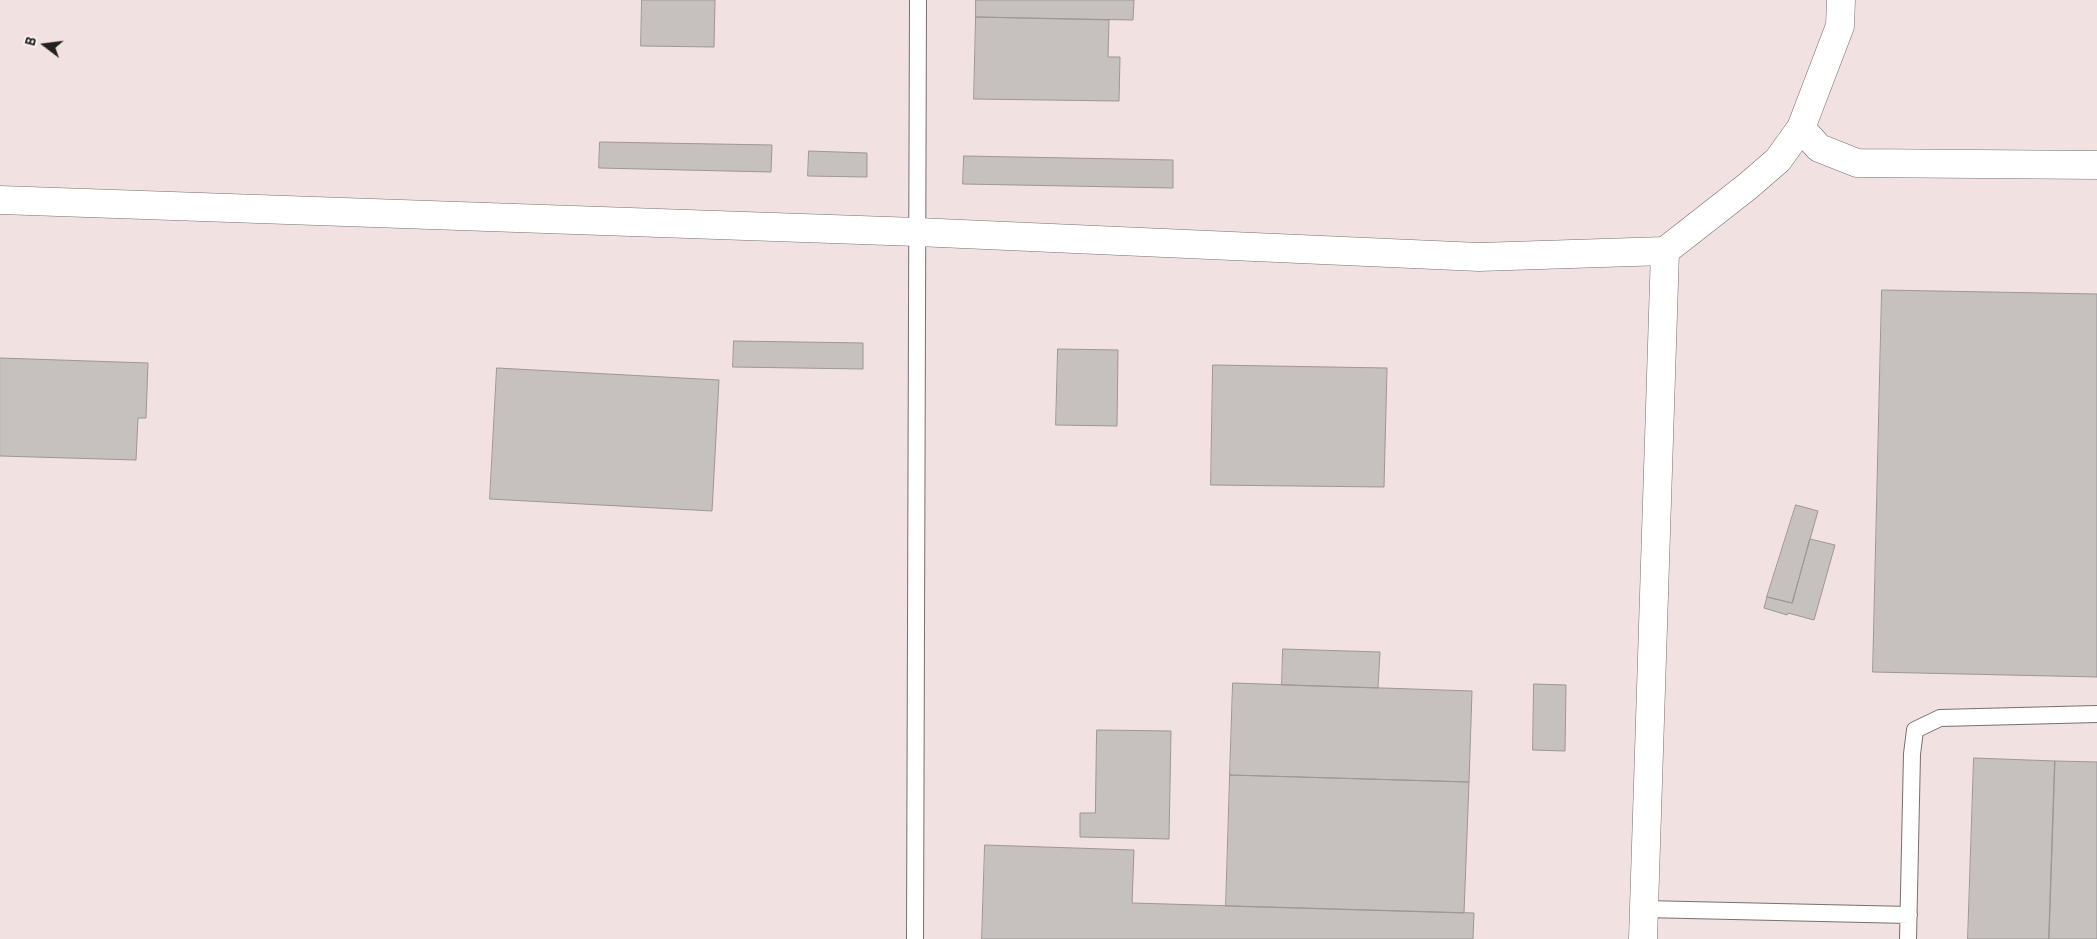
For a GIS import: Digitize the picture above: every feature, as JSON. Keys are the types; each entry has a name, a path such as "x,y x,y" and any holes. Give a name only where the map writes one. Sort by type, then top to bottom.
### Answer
{"street":[{"path":"0,200 917,232 1479,258 1665,251 1778,160 1801,128 1840,26 1841,0"},
{"path":"1801,128 1818,148 1857,163 2097,165"},
{"path":"1643,939 1665,251"}],"lane":[{"path":"915,939 918,0"},
{"path":"1908,939 1912,754 1915,730 1940,718 2097,714"},
{"path":"1644,909 1909,915"}],"shaded area":[{"path":"0,0 2097,0 2097,939 0,939"}],"building":[{"path":"642,0 715,0 714,47 641,46"},
{"path":"976,0 1134,0 1133,20 976,17"},
{"path":"976,17 1109,20 1108,57 1120,57 1119,101 974,99"},
{"path":"600,142 772,145 771,172 599,168"},
{"path":"809,151 867,153 867,177 808,176"},
{"path":"964,156 1173,160 1173,188 963,184"},
{"path":"1882,290 2097,294 2097,677 1873,672"},
{"path":"734,341 863,343 863,369 733,367"},
{"path":"1058,349 1118,350 1117,426 1056,425"},
{"path":"0,358 148,363 146,418 138,418 136,460 0,456"},
{"path":"1213,365 1387,368 1384,487 1211,485"},
{"path":"497,368 719,380 712,511 490,499"},
{"path":"1796,505 1818,511 1792,603 1767,597"},
{"path":"1810,539 1835,545 1814,620 1764,608 1767,597 1792,603"},
{"path":"1283,649 1380,652 1378,688 1282,685"},
{"path":"1233,683 1472,691 1469,782 1230,775"},
{"path":"1534,684 1566,685 1565,751 1533,750"},
{"path":"1097,730 1171,731 1169,839 1080,837 1080,813 1095,813"},
{"path":"1974,758 2055,761 2049,939 1968,939"},
{"path":"2055,761 2097,762 2097,939 2049,939"},
{"path":"1230,775 1469,782 1464,913 1226,906"},
{"path":"985,845 1134,850 1132,903 1474,913 1473,939 982,939"}]}
